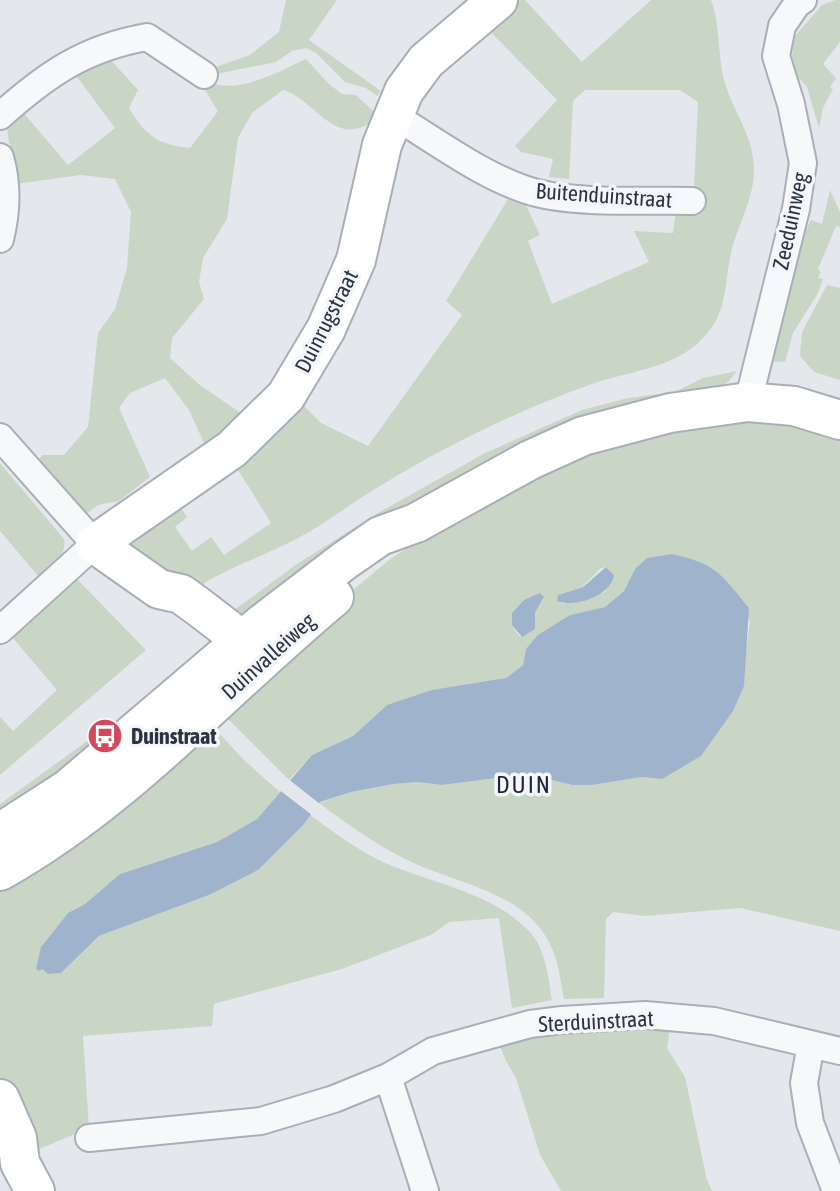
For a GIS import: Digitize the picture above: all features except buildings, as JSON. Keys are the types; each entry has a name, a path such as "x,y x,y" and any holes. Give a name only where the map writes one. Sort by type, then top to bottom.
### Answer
{"street":[{"name":"Duinrugstraat","path":"95,544 232,449 286,396 326,329 356,260 382,145 404,91 426,61 498,0"},
{"name":"Zeeduinweg","path":"748,402 796,209 803,163 791,104 776,56 782,26 803,0"},
{"path":"0,116 56,70 115,43 147,37 204,75"},
{"name":"Buitenduinstraat","path":"393,115 500,179 537,193 603,199 692,201"},
{"path":"0,157 6,212 0,239"},
{"name":"Duinvalleiweg","path":"0,871 75,825 124,785 295,598 380,536 416,523 530,460 583,436 670,413 748,402 794,406 840,420"},
{"path":"0,437 95,544 159,589 181,594 239,657"},
{"path":"0,630 95,544"},
{"name":"Duinvalleiweg","path":"0,833 68,789 239,657"},
{"name":"Sterduinstraat","path":"89,1138 261,1121 309,1108 388,1077 433,1051 530,1024 645,1015 714,1021 840,1051"},
{"path":"811,1044 804,1083 810,1123 836,1191"},
{"path":"388,1077 425,1191"},
{"path":"0,1099 17,1138 18,1167"}],"green space":[{"path":"286,0 337,0 309,40 381,91 377,96 366,88 345,82 316,53 306,48 292,51 276,62 216,74 218,66 250,55 279,32"},
{"path":"513,0 525,0 582,62 651,0 711,0 725,83 747,135 754,168 752,188 732,249 723,301 716,321 685,353 656,366 592,384 484,429 405,471 298,538 206,582 194,593 126,547 128,532 175,499 187,517 175,527 192,551 211,537 224,555 271,523 235,465 295,397 321,423 368,446 462,315 446,301 510,196 523,199 540,235 528,241 552,304 649,262 634,231 673,233 676,209 693,209 698,102 680,90 585,90 573,101 569,179 549,177 553,159 521,152 515,146 557,100 485,26"},
{"path":"840,0 840,42 823,64 836,78 830,87 833,89 823,108 819,128 807,87 790,68 795,36 822,5"},
{"path":"110,59 138,90 129,108 141,125 154,137 179,147 190,148 218,111 203,87 206,81 218,85 244,84 306,59 329,84 342,94 356,95 373,111 371,122 346,129 335,126 305,102 283,90 252,113 238,138 227,219 203,258 199,282 204,299 172,338 170,358 200,385 242,414 225,430 204,443 189,410 165,378 130,393 119,408 150,477 119,501 98,505 81,518 34,463 43,455 64,455 88,427 98,333 115,309 127,268 131,212 115,179 81,175 15,184 7,128 21,110 68,165 115,128 74,73"},
{"path":"830,190 840,212 840,227 836,226 818,269 821,272 818,278 823,279 818,293 793,333 785,362 769,361 805,232 811,220 822,224"},
{"path":"827,285 840,288 840,380 814,372 800,356 802,332"},
{"path":"737,371 713,392 244,614 233,611 297,564 378,513 485,453 582,410 628,398 675,392 703,378"},
{"path":"759,418 840,431 840,931 740,908 645,916 613,912 606,919 604,998 564,999 553,951 530,917 496,895 392,852 319,803 351,792 393,784 417,782 442,785 528,774 572,785 642,777 662,779 747,645 750,620 635,569 624,591 605,607 570,615 526,649 523,665 506,678 387,705 353,736 312,755 289,780 218,709 288,644 389,560 501,490 619,440","holes":["601,568 610,570 605,592 562,604 558,595 582,587","544,598 521,637 513,626 512,613"]},
{"path":"0,463 64,539 61,556 38,576 0,531"},
{"path":"76,578 146,650 0,775 0,717 13,731 57,690 12,637"},
{"path":"206,719 244,760 280,792 257,819 217,842 120,874 85,904 68,913 41,947 39,971 61,973 99,936 209,895 304,824 310,815 373,857 479,898 514,918 529,931 539,946 552,1000 512,1008 499,918 449,922 431,935 342,969 214,1004 212,1026 83,1036 89,1128 30,1153 0,1082 0,878"},
{"path":"90,739 97,746 0,826 0,804"},
{"path":"670,1027 667,1048 685,1077 712,1191 561,1191 540,1155 516,1078 498,1041 554,1030"}],"water":[{"path":"672,554 699,562 717,572 749,608 744,686 733,711 701,756 662,779 642,777 572,785 528,774 442,785 417,782 393,784 351,792 320,802 304,824 258,870 209,895 99,936 61,973 48,974 36,969 41,947 68,913 85,904 120,874 217,842 257,819 312,755 353,736 387,705 432,690 506,678 523,665 526,649 538,635 570,615 605,607 624,591 635,569 647,558"},
{"path":"606,567 614,575 599,594 573,603 557,601 558,595 583,587"},
{"path":"540,593 544,597 535,613 535,629 522,637 512,625 512,613 524,600"}],"pier":[{"path":"287,778 320,804 312,815 278,789"}],"place":[{"name":"Duinstraat","path":"105,736"}],"district":[{"name":"DUIN","path":"524,785"}]}
